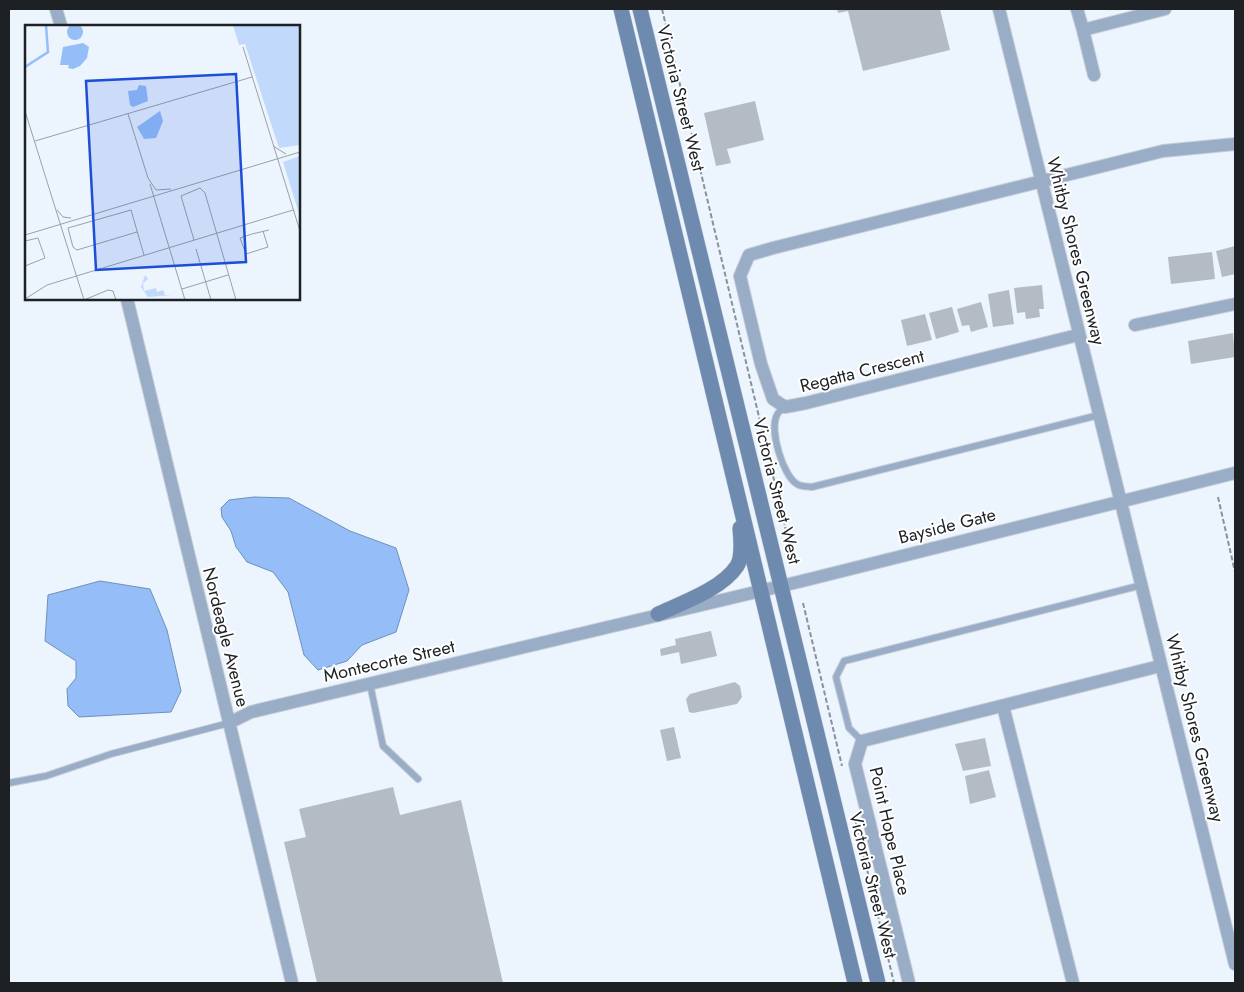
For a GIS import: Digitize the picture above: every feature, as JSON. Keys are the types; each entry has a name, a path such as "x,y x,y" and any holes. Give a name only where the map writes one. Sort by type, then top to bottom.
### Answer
{"main road":[{"name":"Victoria Street West","path":"621,9 762,589 855,983"},
{"name":"Victoria Street West","path":"640,9 878,983"},
{"path":"658,614 714,587 738,566 741,544 733,469"}],"street":[{"path":"56,9 60,25"},
{"name":"Whitby Shores Greenway","path":"999,9 1078,335 1122,501 1160,666 1235,964"},
{"path":"1077,9 1094,75"},
{"path":"1083,30 1165,9"},
{"path":"1041,180 1163,150 1235,144"},
{"name":"Regatta Crescent","path":"1041,180 749,255 740,276 761,364 773,399 785,406 806,403 1078,335"},
{"name":"Nordeagle Avenue","path":"126,300 292,983"},
{"path":"1136,325 1235,304"},
{"path":"1122,501 1235,472"},
{"name":"Bayside Gate","path":"781,585 1122,501"},
{"name":"Montecorte Street","path":"229,723 251,712 781,585"},
{"path":"862,740 1160,666"},
{"path":"1004,706 1073,983"},
{"name":"Point Hope Place","path":"862,740 855,764 909,983"}],"lane":[{"path":"785,406 776,416 775,431 782,463 789,478 798,486 812,486 1099,414"},
{"path":"862,740 849,728 836,677 844,661 1142,585"},
{"path":"370,684 383,746 418,779"},
{"name":"Montecorte Street","path":"9,783 46,776 111,754 229,723"}],"path":[{"path":"662,9 794,564"},
{"path":"1218,497 1235,572"}],"water":[{"path":"254,497 289,498 350,531 396,548 409,590 396,632 362,645 347,661 318,670 304,655 288,592 273,572 247,562 236,547 231,531 222,517 221,508 229,500"},
{"path":"100,581 150,589 167,630 181,691 171,712 79,717 68,706 67,689 76,678 76,661 45,641 48,595"}],"building":[{"path":"837,9 940,9 950,50 863,71 848,11 838,13"},
{"path":"755,101 764,140 727,149 731,163 716,166 704,113"},
{"path":"1235,246 1235,274 1222,277 1216,251"},
{"path":"1212,252 1215,279 1171,284 1168,257"},
{"path":"1042,285 1044,309 1039,309 1040,317 1026,319 1025,312 1017,313 1014,288"},
{"path":"1009,290 1014,324 993,327 988,294"},
{"path":"981,302 988,327 971,332 969,325 962,326 957,309"},
{"path":"952,307 959,332 936,339 929,313"},
{"path":"925,314 932,340 907,346 901,320"},
{"path":"1233,333 1235,357 1191,364 1188,341"},
{"path":"711,631 717,656 681,664 679,652 661,656 660,649 676,645 675,639"},
{"path":"735,682 740,686 742,697 737,704 693,713 689,712 686,699 690,694"},
{"path":"674,727 681,758 667,761 660,730"},
{"path":"985,738 991,766 963,771 955,744"},
{"path":"989,770 996,797 970,804 965,776"},
{"path":"393,787 400,815 461,800 503,983 317,983 284,842 306,837 299,809"}]}
